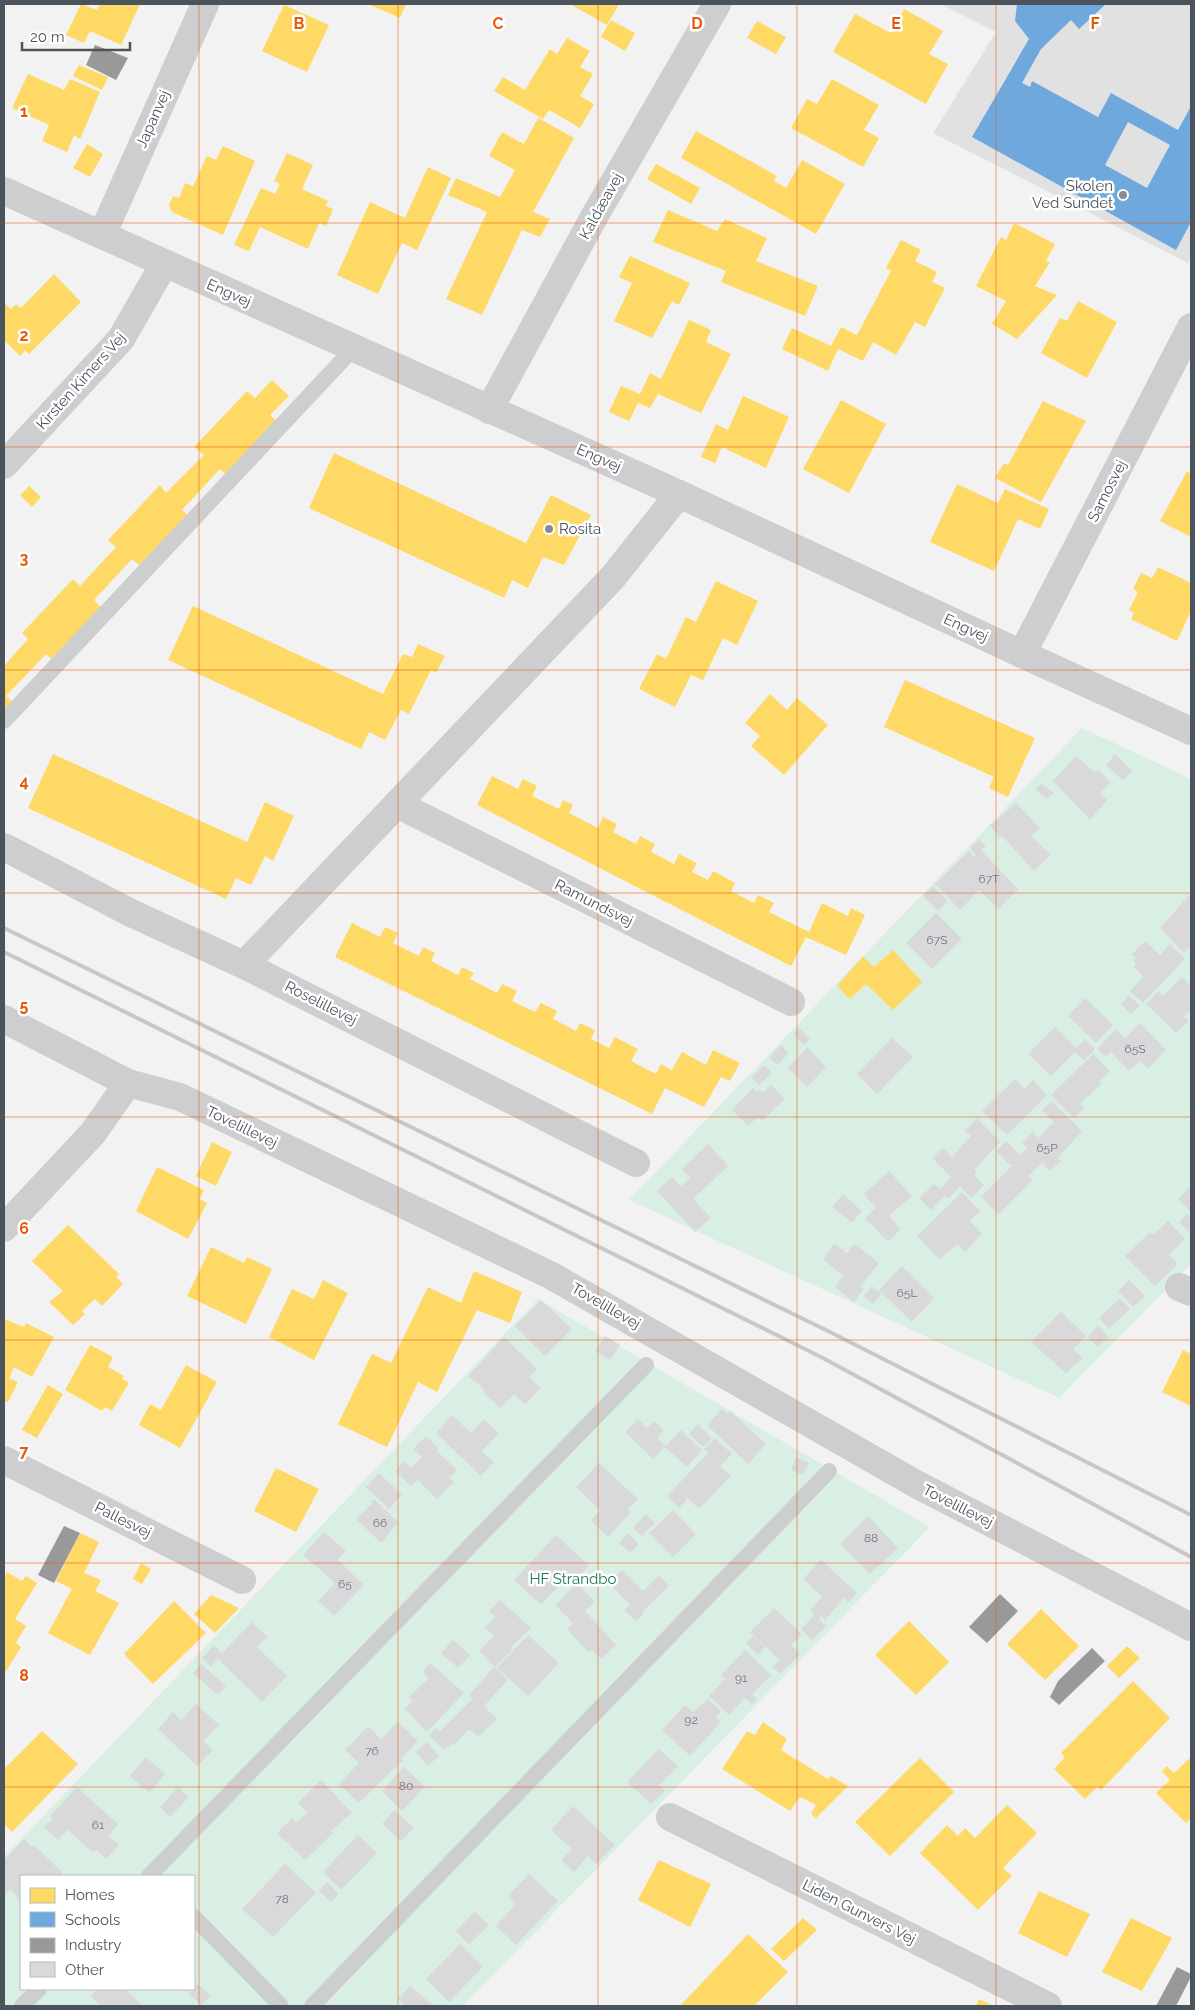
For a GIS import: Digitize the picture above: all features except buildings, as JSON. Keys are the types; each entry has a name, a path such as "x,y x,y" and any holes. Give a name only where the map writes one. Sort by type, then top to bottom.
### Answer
{"street":[{"name":"Japanvej","path":"102,235 204,4"},
{"name":"Kaldæavej","path":"489,410 594,217 717,4"},
{"name":"Engvej","path":"4,191 679,494 1191,731"},
{"name":"Kirsten Kimers Vej","path":"4,465 121,339 164,264"},
{"name":"Samosvej","path":"1022,654 1191,327"},
{"path":"244,965 613,577 679,494"},
{"name":"Ramundsvej","path":"397,804 792,1002"},
{"name":"Roselillevej","path":"4,847 131,913 244,965 636,1163"},
{"name":"Tovelillevej","path":"4,1019 128,1082 180,1098 552,1276 916,1484 1191,1627"},
{"path":"4,1228 93,1133 128,1082"},
{"name":"Pallesvej","path":"4,1460 242,1580"},
{"name":"Liden Gunvers Vej","path":"670,1817 1048,2006"}],"lane":[{"path":"4,721 353,349"},
{"path":"151,1875 646,1365"},
{"path":"312,2006 829,1471"},
{"path":"195,1918 281,2006"},
{"path":"22,2006 39,1990"}],"shaded area":[{"name":"Skolen Ved Sundet","path":"941,4 1191,4 1191,257 1188,263 933,133 996,32"}],"green space":[{"path":"1082,728 1191,779 1191,1264 1059,1398 629,1200"},
{"name":"HF Strandbo","path":"538,1299 930,1527 463,2006 4,2006 4,1857"}],"railway":[{"path":"4,928 832,1333 1191,1515"},
{"path":"4,952 821,1357 1191,1557"}],"place":[{"name":"Skolen Ved Sundet","path":"1123,195"},
{"name":"Rosita","path":"549,529"}]}
